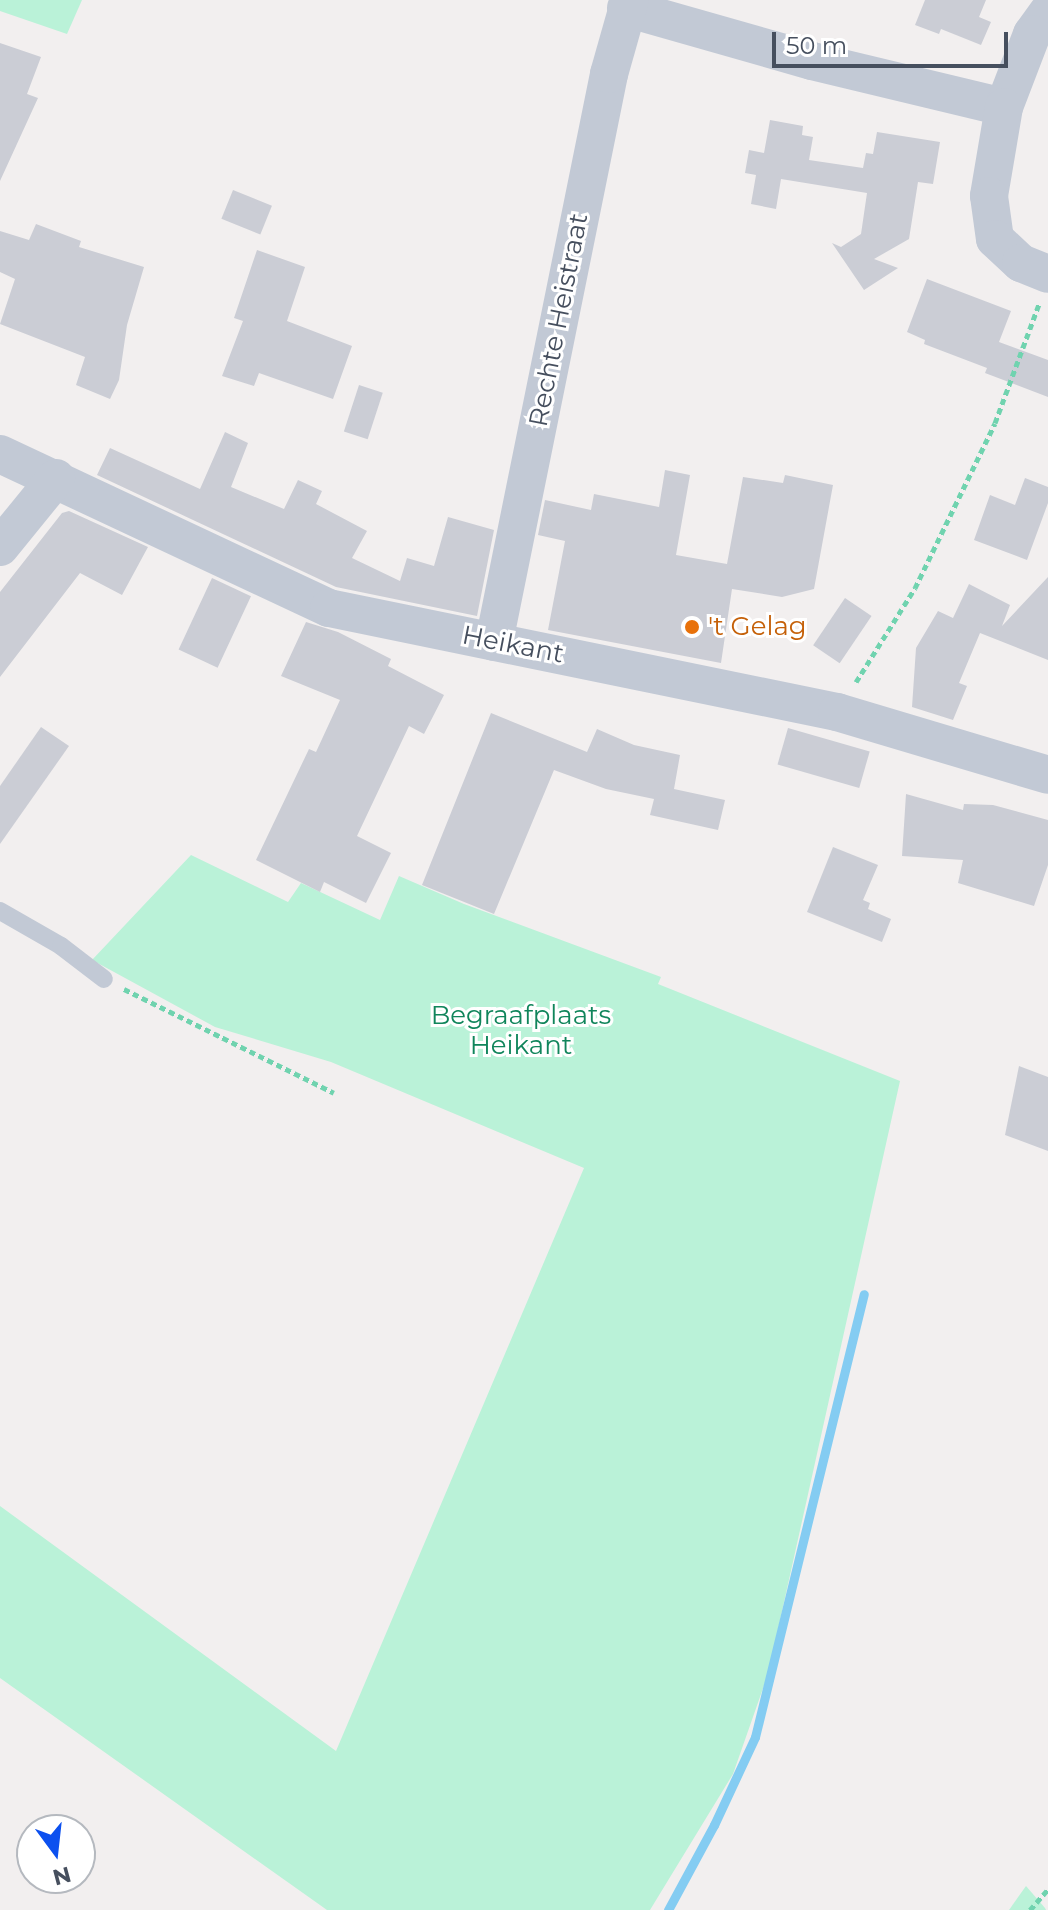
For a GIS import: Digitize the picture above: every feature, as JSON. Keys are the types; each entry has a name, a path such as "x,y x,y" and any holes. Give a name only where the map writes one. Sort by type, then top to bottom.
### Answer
{"street":[{"path":"628,4 812,61 1004,107"},
{"name":"Rechte Heistraat","path":"494,642 609,74 628,4"},
{"path":"1045,284 995,239 989,196 1004,107 1032,34 1048,12"},
{"name":"Heikant","path":"0,454 329,608 837,712 1048,775"},
{"path":"0,547 56,478"}],"lane":[{"path":"0,911 61,946 104,979"}],"path":[{"path":"837,712 915,588 995,423 1045,284"},
{"path":"104,979 334,1093"},
{"path":"1030,1910 1048,1889"}],"green space":[{"path":"0,0 82,0 67,34 0,11"},
{"name":"Begraafplaats Heikant","path":"191,855 288,902 301,883 380,920 399,876 464,904 661,977 658,984 900,1081 768,1674 733,1774 650,1910 327,1910 0,1678 0,1506 336,1751 584,1168 331,1062 215,1027 92,960"},
{"path":"1026,1886 1045,1908 1046,1910 1009,1910"}],"building":[{"path":"925,0 986,0 979,17 991,22 981,45 941,29 939,34 915,25"},
{"path":"0,43 41,57 27,94 38,98 0,181"},
{"path":"770,120 803,126 802,135 813,137 809,160 863,168 866,153 873,154 877,132 940,142 933,184 918,182 909,239 874,259 898,268 864,290 832,243 841,247 861,234 867,193 781,179 776,209 751,204 756,175 745,173 749,150 764,153"},
{"path":"233,190 272,206 260,234 221,219"},
{"path":"36,224 81,241 79,247 144,267 127,325 119,380 110,399 76,385 85,357 0,324 15,279 0,272 0,231 29,240"},
{"path":"257,250 305,267 287,321 352,346 333,399 259,373 254,386 222,376 243,321 234,318"},
{"path":"927,279 1011,311 999,342 1048,360 1048,397 985,373 987,368 924,344 925,340 907,332"},
{"path":"359,385 383,393 368,439 344,432"},
{"path":"225,432 248,443 231,487 284,509 298,480 322,491 316,504 367,531 352,558 400,581 407,558 434,566 448,517 494,530 477,616 336,587 97,475 110,448 200,489"},
{"path":"665,470 690,475 676,555 727,564 743,477 783,483 785,475 833,485 814,589 782,597 732,589 721,663 548,630 565,541 538,535 545,500 591,510 594,494 659,507"},
{"path":"1025,478 1048,487 1048,503 1027,560 974,540 990,495 1015,505"},
{"path":"69,511 148,547 122,595 80,573 0,677 0,592 62,513"},
{"path":"1048,577 1048,660 980,633 959,683 967,686 953,720 912,707 916,648 938,611 953,618 969,584 1010,605 1002,626"},
{"path":"212,578 251,596 218,668 179,650"},
{"path":"845,598 872,616 840,663 813,645"},
{"path":"306,622 338,632 391,659 388,666 444,695 424,734 409,726 357,836 391,853 366,903 324,882 320,892 256,860 309,749 316,752 340,700 281,676"},
{"path":"491,713 587,752 597,729 634,745 680,755 674,789 725,800 718,830 650,815 654,799 606,789 554,770 494,914 422,885"},
{"path":"41,727 69,746 0,844 0,786"},
{"path":"788,728 870,751 859,788 778,765"},
{"path":"906,794 963,810 964,804 993,805 1048,820 1048,865 1034,906 958,883 963,860 902,856"},
{"path":"833,847 878,865 863,900 870,903 868,909 891,919 882,942 807,912"},
{"path":"1019,1066 1048,1077 1048,1151 1005,1135"}],"waterway":[{"path":"668,1910 714,1825 755,1737 864,1294"}],"place":[{"name":"'t Gelag","path":"692,627"}]}
